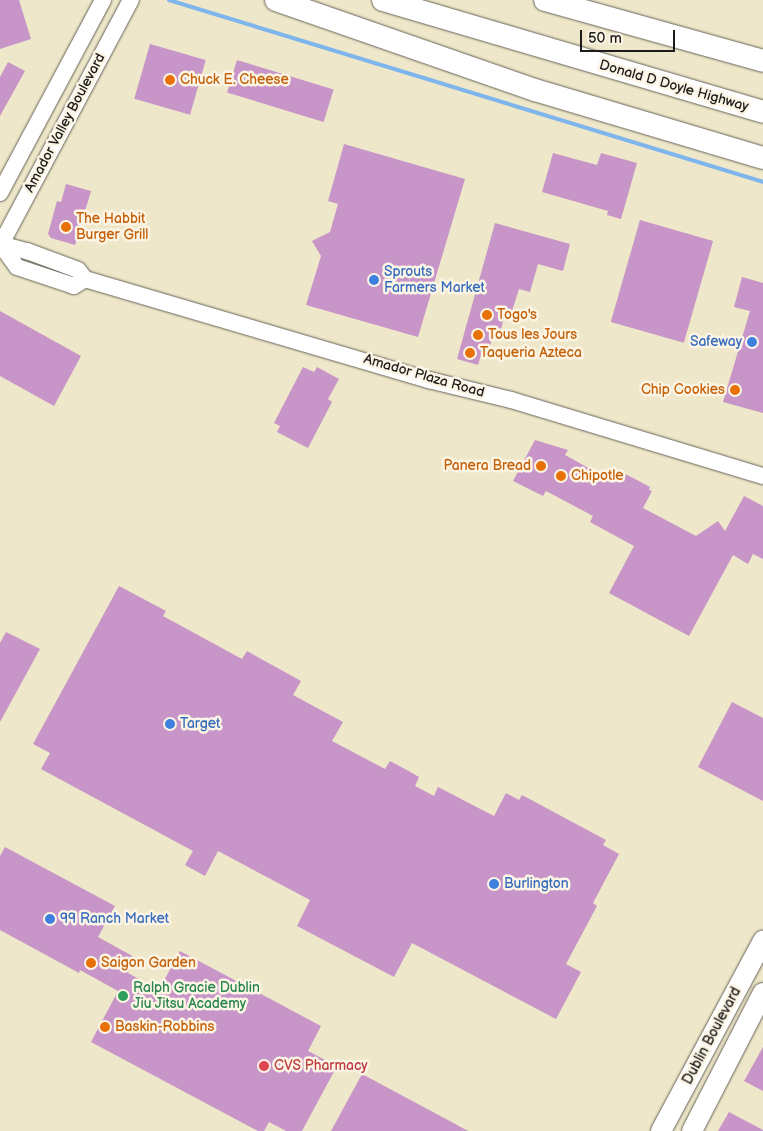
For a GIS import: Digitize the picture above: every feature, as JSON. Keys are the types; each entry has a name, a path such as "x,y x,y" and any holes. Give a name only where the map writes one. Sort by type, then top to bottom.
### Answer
{"highway":[{"path":"276,0 535,90 763,158"},
{"name":"Donald D Doyle Highway","path":"383,0 763,112"},
{"path":"545,0 763,61"}],"main road":[{"name":"Dublin Boulevard","path":"661,1131 763,942"},
{"name":"Dublin Boulevard","path":"692,1131 763,993"}],"street":[{"name":"Amador Valley Boulevard","path":"0,193 103,0"},
{"name":"Amador Valley Boulevard","path":"0,245 131,0"},
{"name":"Amador Plaza Road","path":"0,245 17,267 74,286 85,279 429,380 511,400 763,476"}],"building":[{"path":"0,0 19,0 31,39 0,49"},
{"path":"150,44 206,60 190,115 134,99"},
{"path":"237,60 334,90 324,122 227,93"},
{"path":"8,62 25,71 0,116 0,77"},
{"name":"Sprouts Farmers Market","path":"344,144 465,179 418,337 306,305 321,256 312,241 330,232 338,204 328,201"},
{"path":"553,153 597,165 601,153 637,163 621,219 607,215 608,211 542,192"},
{"path":"66,184 91,191 75,245 51,238 48,234 57,201 61,202"},
{"path":"640,220 713,241 684,343 611,322"},
{"path":"495,223 570,244 563,271 538,264 530,292 519,289 512,311 506,310 501,329 495,328 489,350 483,348 478,365 457,359"},
{"name":"Safeway","path":"742,277 763,283 763,413 723,402 750,311 734,307"},
{"path":"0,311 81,356 54,406 0,376"},
{"path":"303,367 314,372 317,367 339,379 328,399 332,402 308,448 277,432 280,426 274,423"},
{"path":"535,440 568,450 565,455 612,481 618,470 650,487 649,490 652,491 643,508 696,536 718,521 725,531 744,496 763,506 763,559 753,554 748,564 733,555 689,636 609,593 634,546 590,522 593,516 546,491 543,496 513,481"},
{"path":"119,586 166,611 163,616 242,659 247,651 301,681 293,695 343,722 332,741 385,769 390,761 405,769 419,777 415,786 434,796 438,787 494,816 506,793 519,800 522,795 606,840 603,845 619,854 593,903 597,906 566,964 581,972 556,1019 412,943 394,977 297,926 310,900 218,851 205,876 185,865 193,851 41,769 50,753 33,744"},
{"path":"6,632 40,649 0,722 0,643"},
{"path":"732,702 763,718 763,801 698,767"},
{"path":"5,847 115,906 98,937 136,958 128,973 159,990 180,951 321,1026 308,1051 337,1066 302,1131 286,1131 269,1122 264,1131 258,1131 91,1042 118,991 80,970 79,973 0,930 0,856"},
{"path":"763,1047 763,1091 744,1081"},
{"path":"362,1074 446,1119 468,1131 331,1131"},
{"path":"729,1112 763,1130 763,1131 718,1131"}],"waterway":[{"path":"169,0 763,182"}],"place":[{"name":"Chuck E. Cheese","path":"170,80"},
{"name":"The Habbit Burger Grill","path":"66,227"},
{"name":"Sprouts Farmers Market","path":"374,280"},
{"name":"Togo's","path":"487,315"},
{"name":"Tous les Jours","path":"478,335"},
{"name":"Safeway","path":"752,342"},
{"name":"Taqueria Azteca","path":"470,353"},
{"name":"Chip Cookies","path":"735,390"},
{"name":"Panera Bread","path":"541,466"},
{"name":"Chipotle","path":"561,476"},
{"name":"Target","path":"170,724"},
{"name":"Burlington","path":"494,884"},
{"name":"99 Ranch Market","path":"50,919"},
{"name":"Saigon Garden","path":"91,963"},
{"name":"Ralph Gracie Dublin Jiu Jitsu Academy","path":"123,996"},
{"name":"Baskin-Robbins","path":"105,1027"},
{"name":"CVS Pharmacy","path":"264,1066"}]}
